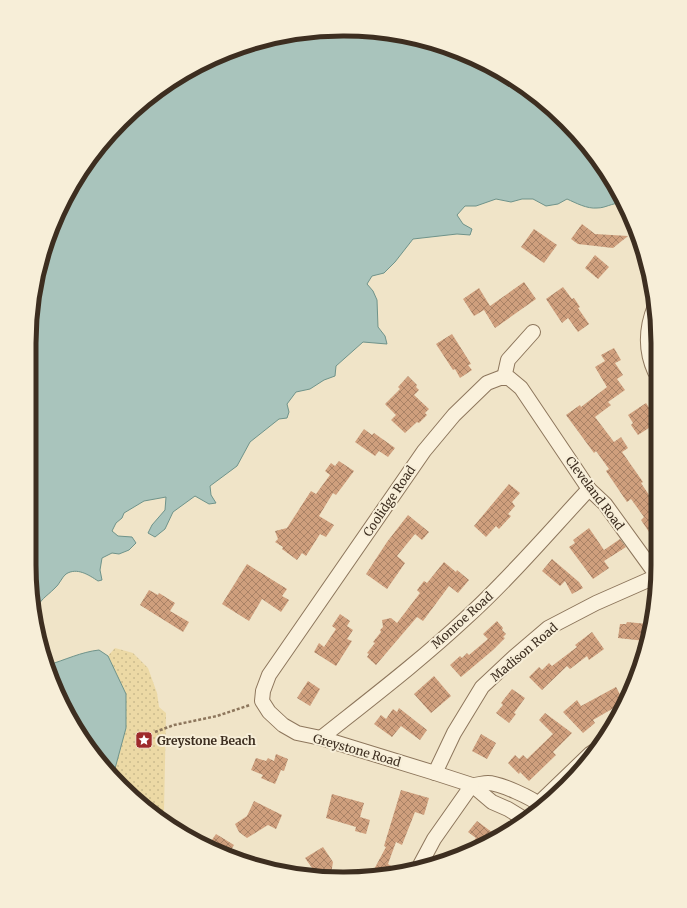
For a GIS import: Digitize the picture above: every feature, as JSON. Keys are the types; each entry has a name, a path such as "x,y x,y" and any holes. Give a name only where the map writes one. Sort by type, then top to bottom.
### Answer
{"street":[{"path":"650,321 647,337 651,360"},
{"path":"504,378 508,360 533,332"},
{"name":"Cleveland Road","path":"504,378 509,378 521,388 589,489 605,504 651,567"},
{"name":"Coolidge Road","path":"262,696 269,676 424,451 454,415 487,383 504,378"},
{"name":"Monroe Road","path":"321,738 402,674 466,619 497,588 589,489"},
{"name":"Madison Road","path":"435,773 454,733 482,687 514,657 548,628 596,602 650,579"},
{"name":"Greystone Road","path":"262,696 269,712 283,725 297,733 321,738 472,785 492,802 520,816"},
{"path":"558,785 568,774"},
{"name":"Greystone Road","path":"472,785 489,783 516,792 537,803"},
{"path":"422,862 434,840 472,785"}],"path":[{"path":"155,732 174,725 217,716 262,696"}],"sand":[{"name":"Greystone Beach","path":"115,648 133,653 148,668 157,693 159,707 166,713 164,812 162,813 141,796 115,770 126,728 126,694 108,656"}],"water":[{"path":"344,36 364,37 423,46 461,59 480,68 497,77 531,100 546,112 575,141 599,173 617,204 600,208 589,208 567,199 558,204 546,206 533,199 522,199 511,202 496,199 476,206 465,206 457,215 463,224 472,229 470,235 457,234 413,239 395,262 384,273 372,276 367,284 373,291 377,300 378,327 385,336 387,344 363,342 336,366 335,376 324,380 310,389 296,392 287,404 289,412 287,418 279,419 250,442 237,466 210,486 211,495 216,503 209,504 195,496 173,512 165,529 155,537 148,533 152,525 165,510 166,497 144,501 124,513 122,518 116,523 112,531 118,536 132,537 136,543 129,550 119,554 112,553 102,558 100,570 102,580 98,581 87,574 79,572 70,572 63,577 56,587 39,605 36,564 36,344 39,303 46,264 59,226 77,190 112,141 141,112 190,77 226,59 245,52 264,46 303,39"},
{"path":"99,650 108,656 126,694 126,728 115,770 100,752 77,718 59,682 52,664"}],"building":[{"path":"582,224 595,234 628,236 613,248 578,244 571,239"},
{"path":"534,229 557,245 544,263 521,247"},
{"path":"595,255 609,267 598,279 585,268"},
{"path":"524,282 536,299 495,328 484,310 474,316 463,299 479,288 490,306"},
{"path":"563,287 572,299 574,298 580,307 578,308 589,324 578,332 568,318 562,323 546,299"},
{"path":"452,334 471,364 468,365 472,370 460,378 436,344"},
{"path":"614,348 621,360 615,363 623,375 617,379 625,390 608,402 611,405 595,417 614,442 621,437 628,448 622,452 643,482 641,483 651,498 651,531 649,532 641,520 644,517 631,499 627,502 606,471 609,469 596,451 594,453 566,415 580,405 581,407 607,387 595,367 605,361 601,355"},
{"path":"408,376 417,385 416,387 419,390 414,395 429,409 425,413 427,415 419,423 417,422 405,433 391,420 396,415 385,404 400,389 398,387"},
{"path":"646,403 651,411 651,427 638,435 631,425 633,423 628,415"},
{"path":"364,429 372,435 374,433 395,448 388,457 379,451 375,456 355,442"},
{"path":"339,461 354,471 336,495 333,493 319,516 334,525 326,537 320,534 306,556 302,553 297,560 275,542 278,539 275,531 287,528 311,491 316,494 330,475 325,471 331,463 335,466"},
{"path":"509,484 520,493 512,502 515,506 508,514 511,516 499,529 496,526 486,537 474,526"},
{"path":"408,515 429,532 422,540 415,534 397,556 405,563 387,589 366,574 387,542"},
{"path":"589,528 604,550 620,539 626,547 604,561 609,568 593,579 569,547 575,543 573,540"},
{"path":"552,559 579,582 583,588 572,594 565,581 560,586 542,571"},
{"path":"444,562 469,580 458,593 449,586 423,621 417,617 376,665 367,657 369,654 367,653 381,632 380,630 383,627 382,620 391,618 397,623 420,593 417,590 424,581 427,583"},
{"path":"247,564 287,589 282,596 289,600 281,612 262,599 249,621 222,604"},
{"path":"149,590 158,595 159,593 175,603 170,611 189,622 183,632 140,605"},
{"path":"340,614 350,621 347,626 353,630 347,639 352,641 336,666 314,652 319,643 324,647 336,629 332,626"},
{"path":"497,621 506,634 503,637 505,638 461,677 450,665 460,656 462,658 467,653 469,655 488,639 483,634"},
{"path":"627,622 645,624 642,641 618,638 620,624 626,624"},
{"path":"592,632 604,649 589,660 587,656 570,669 567,666 542,690 529,677 539,667 542,670 549,663 552,666 577,647 575,645"},
{"path":"434,676 451,696 431,713 414,694"},
{"path":"308,681 320,689 310,706 297,698"},
{"path":"616,687 621,697 616,707 593,720 595,723 583,733 563,712 577,700 581,706"},
{"path":"512,689 525,698 509,723 496,713 503,705 501,703"},
{"path":"399,708 427,730 420,740 401,726 392,737 374,724 381,715 386,719 393,709 397,712"},
{"path":"545,713 572,733 553,752 556,755 529,781 508,763 515,755 519,759 523,755 527,759 553,734 539,720"},
{"path":"481,734 496,743 487,759 472,751"},
{"path":"276,754 288,759 284,771 281,770 275,784 261,778 263,775 251,770 256,758 266,761 268,758 274,761"},
{"path":"401,790 429,798 424,815 415,812 402,845 396,842 388,864 391,866 390,868 374,870 386,847 384,846"},
{"path":"332,794 364,803 360,817 370,820 366,834 355,831 356,827 326,818"},
{"path":"254,801 282,815 276,829 268,825 247,838 239,832 235,824 247,816"},
{"path":"477,821 493,833 471,844 476,838 468,832"},
{"path":"216,834 234,845 231,851 211,842"},
{"path":"323,847 333,862 331,871 314,870 305,858"}],"place":[{"name":"Greystone Beach","path":"144,740"}]}
